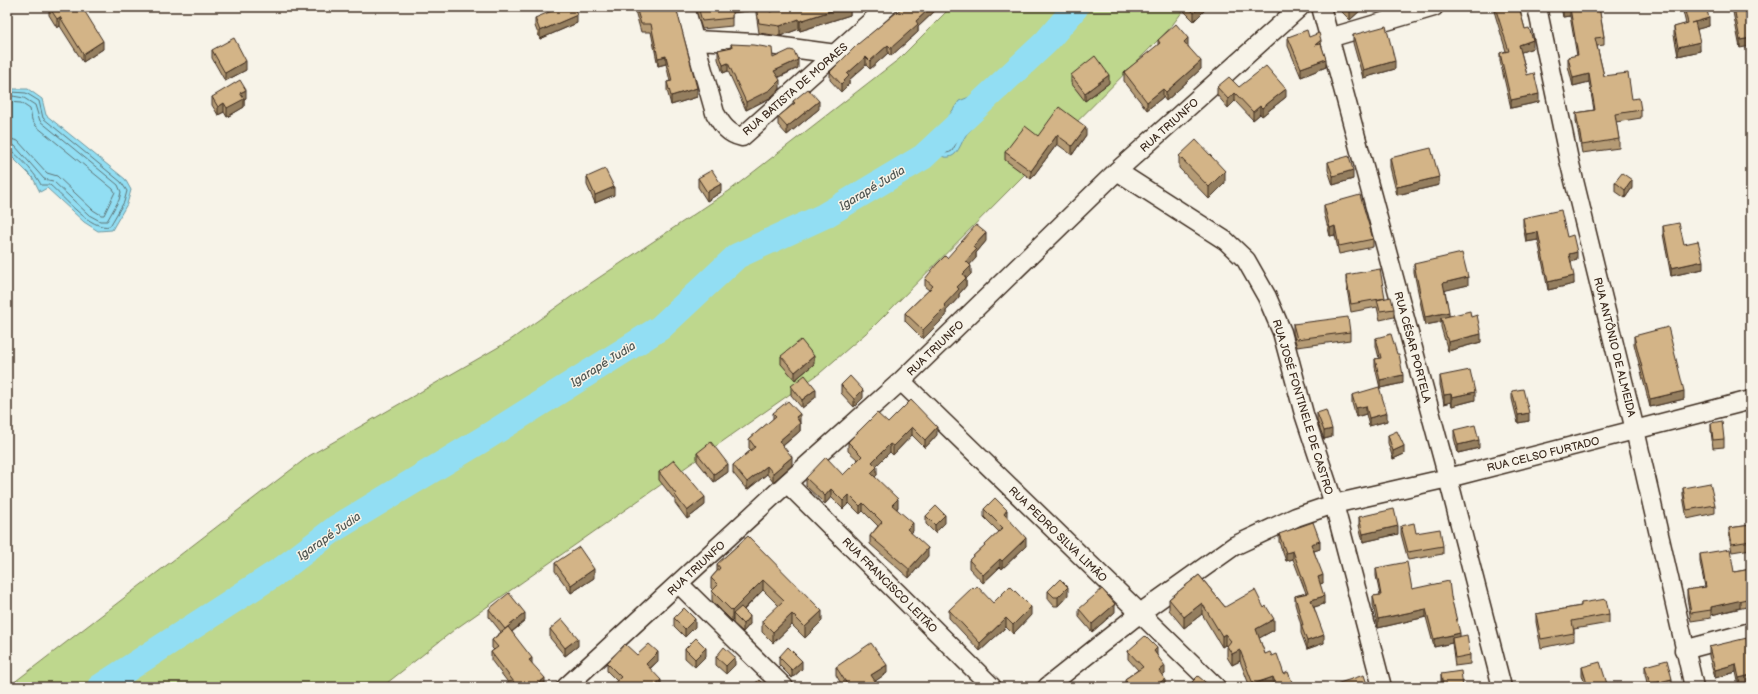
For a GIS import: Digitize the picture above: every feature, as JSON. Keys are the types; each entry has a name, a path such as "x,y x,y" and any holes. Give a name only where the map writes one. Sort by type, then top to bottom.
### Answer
{"street":[{"name":"RUA BATISTA DE MORAES","path":"685,7 696,40 715,113 721,124 727,130 734,135 742,137 887,7"},
{"name":"RUA TRIUNFO","path":"566,687 787,483 901,381 1117,171 1300,7"},
{"name":"RUA CÉSAR PORTELA","path":"1321,7 1448,478 1502,687"},
{"path":"1330,38 1434,7"},
{"name":"RUA ANTÔNIO DE ALMEIDA","path":"1537,7 1570,160 1635,430 1684,650 1694,687"},
{"path":"696,40 754,43 836,54"},
{"name":"RUA JOSÉ FONTINELE DE CASTRO","path":"1117,171 1226,241 1246,260 1267,297 1282,332 1304,414 1334,504 1382,687"},
{"name":"RUA PEDRO SILVA LIMÃO","path":"901,381 1216,687"},
{"name":"RUA CELSO FURTADO","path":"1047,687 1140,613 1234,546 1271,528 1334,504 1448,478 1751,400"},
{"name":"RUA FRANCISCO LEITÃO","path":"787,483 992,687"},
{"path":"679,584 784,687"},
{"path":"1684,650 1751,632"}],"green space":[{"path":"951,7 1186,7 1170,28 873,327 820,373 454,630 382,687 8,687 309,456 509,341 582,289 729,191 899,59"}],"water":[{"path":"995,81 1002,81 1006,84 1002,91 988,98 981,105 973,126 966,134 955,154 943,157 931,149 926,143 928,138 942,126 959,101 985,91"},
{"path":"7,84 13,89 28,89 42,99 46,115 125,179 131,190 127,204 112,230 98,231 84,222 47,188 40,192 33,178 10,155 7,150"}],"building":[{"path":"49,7 73,7 75,11 82,7 103,41 83,54 60,17 57,19"},
{"path":"561,7 574,7 577,15 540,31 535,18"},
{"path":"636,7 676,7 697,88 671,96 667,82 672,81 666,56 658,58 651,24 641,24"},
{"path":"698,7 732,7 732,18 702,21"},
{"path":"756,7 770,7 770,12 784,7 843,7 800,21 799,19 780,26 759,23"},
{"path":"903,7 931,7 916,21 918,24 891,48 888,45 870,61 866,57 847,74 849,76 841,84 830,72 858,44"},
{"path":"1188,7 1200,7 1194,13"},
{"path":"1495,7 1519,7 1525,29 1529,28 1533,40 1519,45 1527,75 1534,73 1539,94 1511,100 1500,53 1509,51"},
{"path":"1563,7 1599,7 1604,37 1595,38 1604,76 1628,73 1632,99 1639,98 1641,110 1615,114 1619,139 1582,145 1576,113 1595,110 1589,74 1573,78 1568,57 1578,55 1570,8 1563,9"},
{"path":"1684,7 1706,7 1709,18 1691,23 1695,22 1700,42 1678,47 1674,27 1688,23"},
{"path":"1734,7 1751,7 1751,38 1740,40"},
{"path":"1176,24 1188,38 1184,42 1201,61 1166,92 1163,89 1147,102 1124,72 1160,43 1158,40"},
{"path":"1386,26 1395,61 1363,70 1353,35"},
{"path":"1307,30 1309,37 1319,33 1321,40 1315,45 1321,44 1326,59 1301,68 1288,37"},
{"path":"234,38 246,61 225,73 212,50"},
{"path":"731,44 772,48 773,58 790,50 794,51 798,60 774,71 780,80 770,90 746,102 728,63 723,65 718,50 732,47"},
{"path":"1095,56 1109,75 1085,93 1071,75"},
{"path":"1266,66 1286,89 1262,108 1260,106 1253,112 1235,93 1228,99 1217,87 1229,77 1239,87"},
{"path":"240,80 246,90 240,93 244,99 227,108 224,103 218,107 212,97"},
{"path":"808,89 819,101 787,127 778,117 795,103 793,101"},
{"path":"1059,107 1086,127 1072,146 1057,135 1031,171 1005,152 1025,126 1038,136"},
{"path":"1751,120 1751,134 1748,121"},
{"path":"1196,140 1225,171 1209,187 1179,156"},
{"path":"1431,148 1439,177 1397,187 1390,158"},
{"path":"1349,156 1353,170 1333,176 1328,162"},
{"path":"605,169 614,187 595,195 587,177"},
{"path":"712,170 721,184 707,192 698,178"},
{"path":"1622,173 1632,180 1625,190 1615,182"},
{"path":"1360,195 1373,239 1339,246 1335,226 1330,228 1324,205"},
{"path":"1561,210 1567,237 1573,235 1577,252 1569,254 1574,276 1548,282 1538,232 1526,234 1523,218"},
{"path":"1679,223 1684,244 1698,241 1703,261 1671,268 1663,226"},
{"path":"976,225 986,233 973,247 976,250 966,261 971,266 963,274 966,278 957,287 959,289 944,305 946,307 923,330 905,313 933,286 925,279 936,265 945,256 947,258"},
{"path":"1462,253 1468,277 1443,283 1449,312 1425,317 1414,264"},
{"path":"1380,269 1385,298 1351,304 1346,275"},
{"path":"1391,297 1394,309 1380,311 1377,300"},
{"path":"1470,311 1471,317 1477,315 1481,334 1448,342 1441,318"},
{"path":"1348,317 1350,332 1297,339 1293,324"},
{"path":"1668,327 1684,391 1650,399 1634,336"},
{"path":"1391,334 1397,354 1399,354 1403,375 1380,380 1375,359 1381,358 1376,338"},
{"path":"801,340 814,356 795,372 781,356"},
{"path":"1470,370 1475,392 1452,397 1451,394 1444,395 1440,376"},
{"path":"805,375 816,389 802,400 791,386"},
{"path":"850,376 863,390 854,399 841,385"},
{"path":"1379,387 1387,413 1369,418 1366,406 1356,408 1352,395"},
{"path":"1523,389 1529,413 1518,415 1512,391"},
{"path":"911,400 937,427 925,440 912,427 893,446 890,444 872,462 877,467 871,473 898,499 892,505 913,523 907,529 928,548 909,569 870,536 882,522 863,503 860,506 849,495 843,501 831,489 825,496 806,478 826,457 843,475 862,456 848,442 877,413 888,423"},
{"path":"788,401 800,414 796,417 800,423 779,441 792,457 773,473 767,466 747,482 733,465 755,447 749,439 776,416 773,413"},
{"path":"1326,410 1332,429 1324,431 1317,413"},
{"path":"1722,421 1724,439 1713,440 1711,423"},
{"path":"1475,425 1479,440 1458,445 1454,430"},
{"path":"1397,431 1404,446 1393,451 1388,435"},
{"path":"711,442 728,464 714,474 697,453"},
{"path":"674,460 705,497 687,511 659,472"},
{"path":"1710,483 1715,505 1687,510 1683,488"},
{"path":"995,498 1007,510 1004,514 1026,538 1002,561 1000,559 983,575 969,560 1003,528 984,509"},
{"path":"936,506 945,515 935,525 926,516"},
{"path":"1394,509 1398,526 1363,534 1359,517"},
{"path":"1313,522 1320,541 1311,544 1323,575 1318,577 1324,596 1311,600 1324,635 1307,641 1301,625 1303,625 1295,596 1308,593 1293,551 1286,553 1279,534"},
{"path":"1414,523 1416,533 1440,529 1443,546 1408,552 1401,526"},
{"path":"1751,525 1751,541 1732,544 1729,528"},
{"path":"748,536 822,611 805,627 792,614 773,632 762,621 784,600 763,580 732,611 712,591 718,585 711,578 720,568 717,564"},
{"path":"579,547 594,569 571,585 555,563"},
{"path":"1730,549 1734,572 1751,569 1751,598 1711,607 1711,610 1691,613 1687,590 1706,587 1700,554"},
{"path":"1407,562 1412,589 1449,581 1451,597 1460,633 1434,639 1426,609 1378,619 1373,596 1381,595 1376,568"},
{"path":"1199,575 1225,607 1255,590 1264,608 1266,606 1274,619 1256,629 1265,654 1270,652 1272,656 1277,654 1284,674 1288,672 1294,687 1277,687 1273,677 1253,684 1240,650 1232,654 1227,646 1231,641 1225,634 1222,636 1202,603 1184,617 1169,599"},
{"path":"1060,579 1068,587 1058,597 1054,597 1048,591"},
{"path":"977,586 993,603 1010,586 1031,607 1013,625 1006,618 980,643 949,610 973,587 975,589"},
{"path":"1102,589 1115,604 1092,624 1079,609"},
{"path":"509,593 525,613 505,629 489,609"},
{"path":"1606,599 1609,614 1572,621 1574,633 1541,639 1536,614 1581,606 1581,603"},
{"path":"741,607 750,616 743,624 733,614"},
{"path":"684,608 695,619 685,629 674,618"},
{"path":"562,619 578,638 565,648 550,629"},
{"path":"508,627 532,658 529,660 545,678 534,687 508,687 514,682 491,652 498,647 492,640"},
{"path":"1467,635 1470,655 1455,658 1452,638"},
{"path":"1145,636 1157,648 1154,651 1165,666 1159,671 1165,679 1153,687 1131,687 1125,679 1143,667 1128,651"},
{"path":"696,638 706,648 695,659 685,649"},
{"path":"1747,638 1747,641 1751,640 1751,675 1739,678 1736,664 1715,670 1709,647"},
{"path":"871,643 887,665 871,675 879,687 849,687 836,667"},
{"path":"625,644 637,655 649,644 658,652 646,664 661,680 653,687 610,687 621,677 607,663"},
{"path":"724,647 735,657 726,666 716,657"},
{"path":"788,647 802,661 792,670 779,657"},
{"path":"1667,660 1672,679 1650,684 1645,666"},
{"path":"1600,662 1608,687 1588,687 1582,667"},
{"path":"1461,671 1463,687 1443,687 1441,674"},
{"path":"1364,675 1368,687 1334,687 1333,685"},
{"path":"1198,676 1211,687 1187,687"},
{"path":"759,680 766,687 751,687"}],"waterway":[{"name":"Igarapé Judia","path":"100,687 282,569 336,528 485,438 660,328 737,256 824,216 923,157 1046,42 1076,7"}]}
